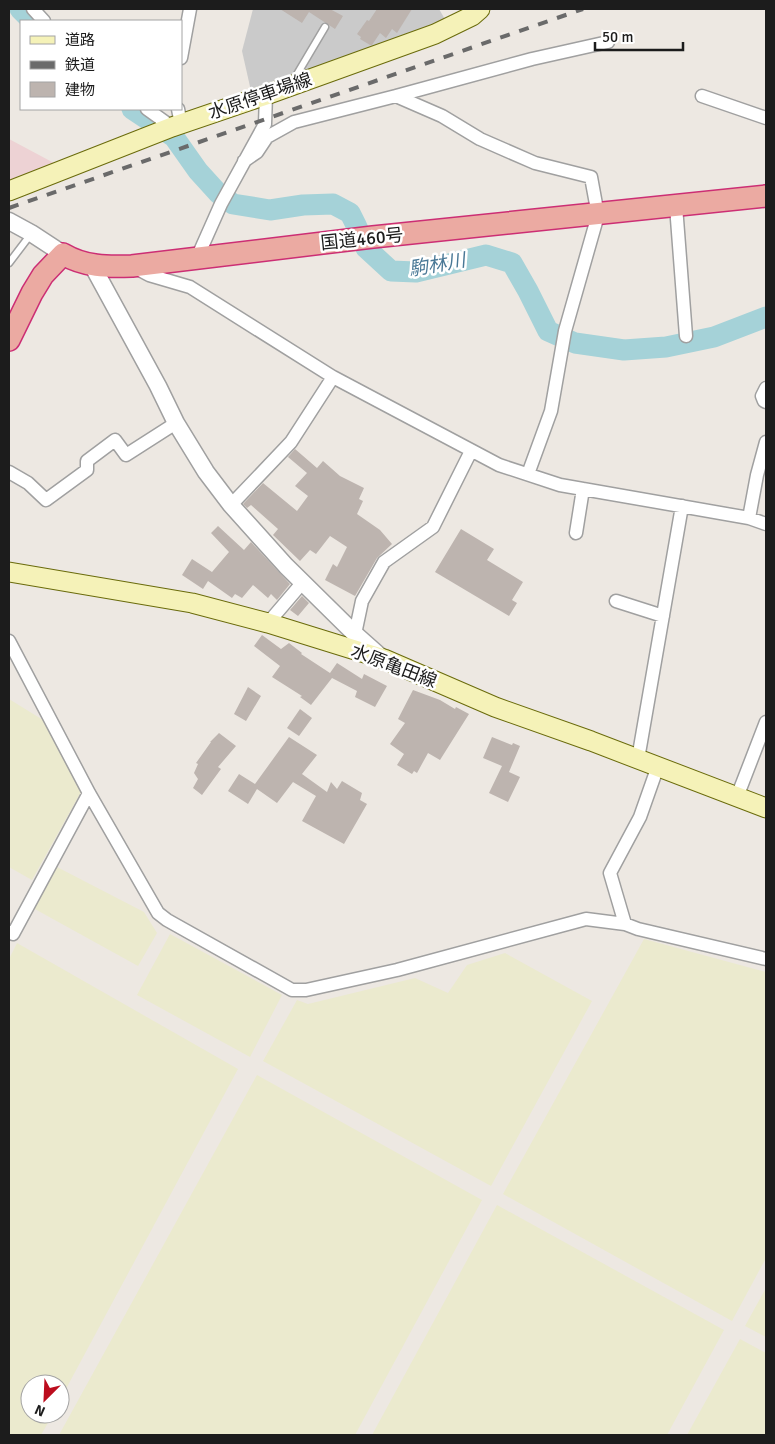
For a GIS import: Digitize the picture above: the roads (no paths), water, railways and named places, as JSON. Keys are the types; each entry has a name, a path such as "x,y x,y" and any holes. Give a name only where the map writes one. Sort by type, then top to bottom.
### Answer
{"highway":[{"name":"国道460号","path":"63,254 75,261 92,265 132,266 373,237 766,196"},
{"path":"9,340 43,275 63,254"}],"main road":[{"name":"水原停車場線","path":"9,191 150,136 177,120 266,95 454,26 480,9"},
{"name":"水原亀田線","path":"9,572 192,603 268,623 384,659 495,707 638,758 766,808"}],"street":[{"path":"32,9 43,20"},
{"path":"182,53 190,9"},
{"path":"244,161 257,152 267,137 294,122 532,59 608,42"},
{"path":"197,258 228,190 266,124 266,95"},
{"path":"396,96 442,116 480,139 535,163 591,177 598,215 565,331 551,411 541,443 528,474"},
{"path":"702,96 766,118"},
{"path":"150,110 177,120"},
{"path":"676,206 686,336"},
{"path":"9,221 63,254"},
{"path":"92,265 176,423 206,472 231,505 303,582 354,634 384,659"},
{"path":"132,266 149,275 190,287 333,377 499,465 560,485 749,518 766,524"},
{"path":"231,505 291,442 333,377"},
{"path":"766,388 762,396 766,402"},
{"path":"9,472 28,483 46,500 87,470 87,461 115,440 126,455 176,423"},
{"path":"749,518 757,475 766,442"},
{"path":"354,634 362,601 384,562 433,527 471,450"},
{"path":"576,533 583,489"},
{"path":"638,758 682,506"},
{"path":"268,623 303,582"},
{"path":"616,600 663,616"},
{"path":"9,640 89,793 158,913 167,920 292,990 306,990 397,970 586,919 625,924 638,929 766,959"},
{"path":"737,797 766,722"},
{"path":"625,924 610,873 640,817 658,766"},
{"path":"9,932 13,934 89,793"}],"lane":[{"path":"289,86 325,27"},
{"path":"9,263 31,233"}],"waterway":[{"name":"駒林川","path":"20,9 31,20"},
{"name":"駒林川","path":"134,110 174,137 198,171 218,193 233,204 270,210 303,205 333,204 350,213 366,248 391,271 416,272 486,255 512,263 548,331 575,343 624,350 666,347 714,337 766,317"}],"railway":[{"path":"9,208 583,9"}]}
